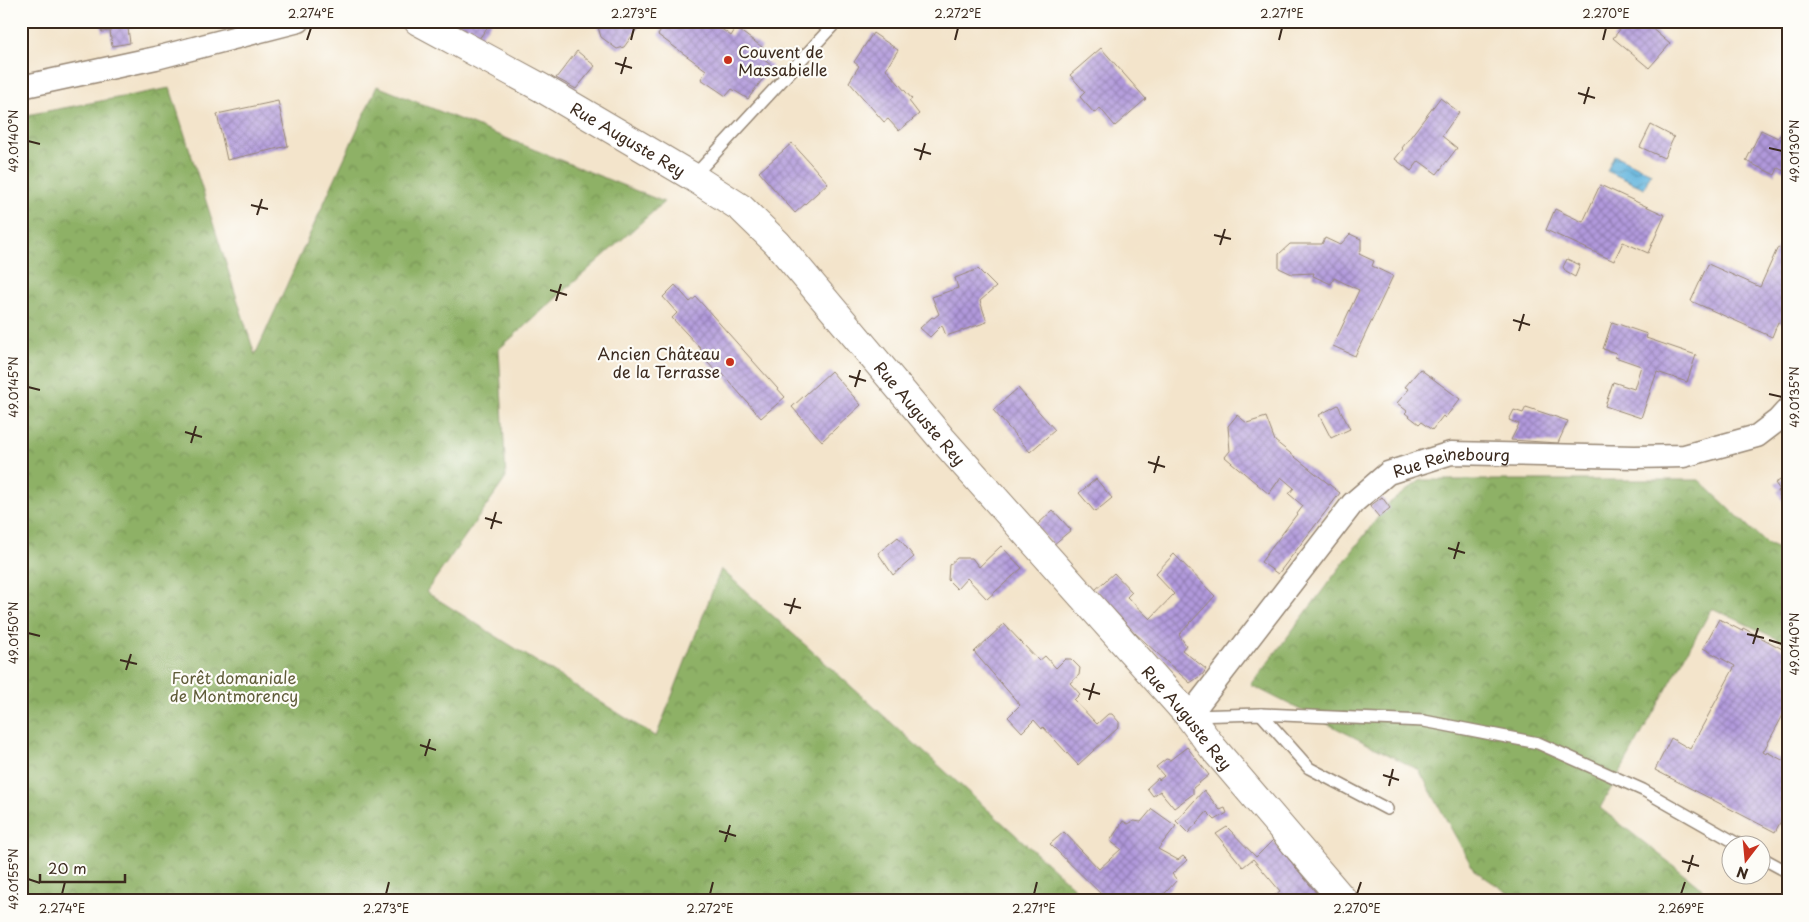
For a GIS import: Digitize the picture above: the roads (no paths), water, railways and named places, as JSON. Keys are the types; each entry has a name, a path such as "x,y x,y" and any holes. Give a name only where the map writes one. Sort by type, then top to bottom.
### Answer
{"street":[{"path":"21,87 156,58 299,21"},
{"name":"Rue Auguste Rey","path":"418,21 540,87 693,177 741,208 777,243 942,439 1189,716 1213,748 1344,901"},
{"name":"Rue Reinebourg","path":"1189,716 1353,503 1388,473 1451,453 1635,457 1684,456 1757,436 1778,420 1788,409"}],"lane":[{"path":"693,177 837,21"},
{"path":"1261,714 1309,768 1387,809"},
{"path":"1189,716 1261,714 1424,721 1538,743 1643,790 1722,835"},
{"path":"1772,863 1788,872"}],"water":[{"path":"1614,155 1651,173 1644,188 1607,171"}],"place":[{"name":"Couvent de Massabielle","path":"728,60"},
{"name":"Ancien Château de la Terrasse","path":"730,362"}],"park label":[{"name":"Forêt domaniale de Montmorency","path":"234,686"}]}
